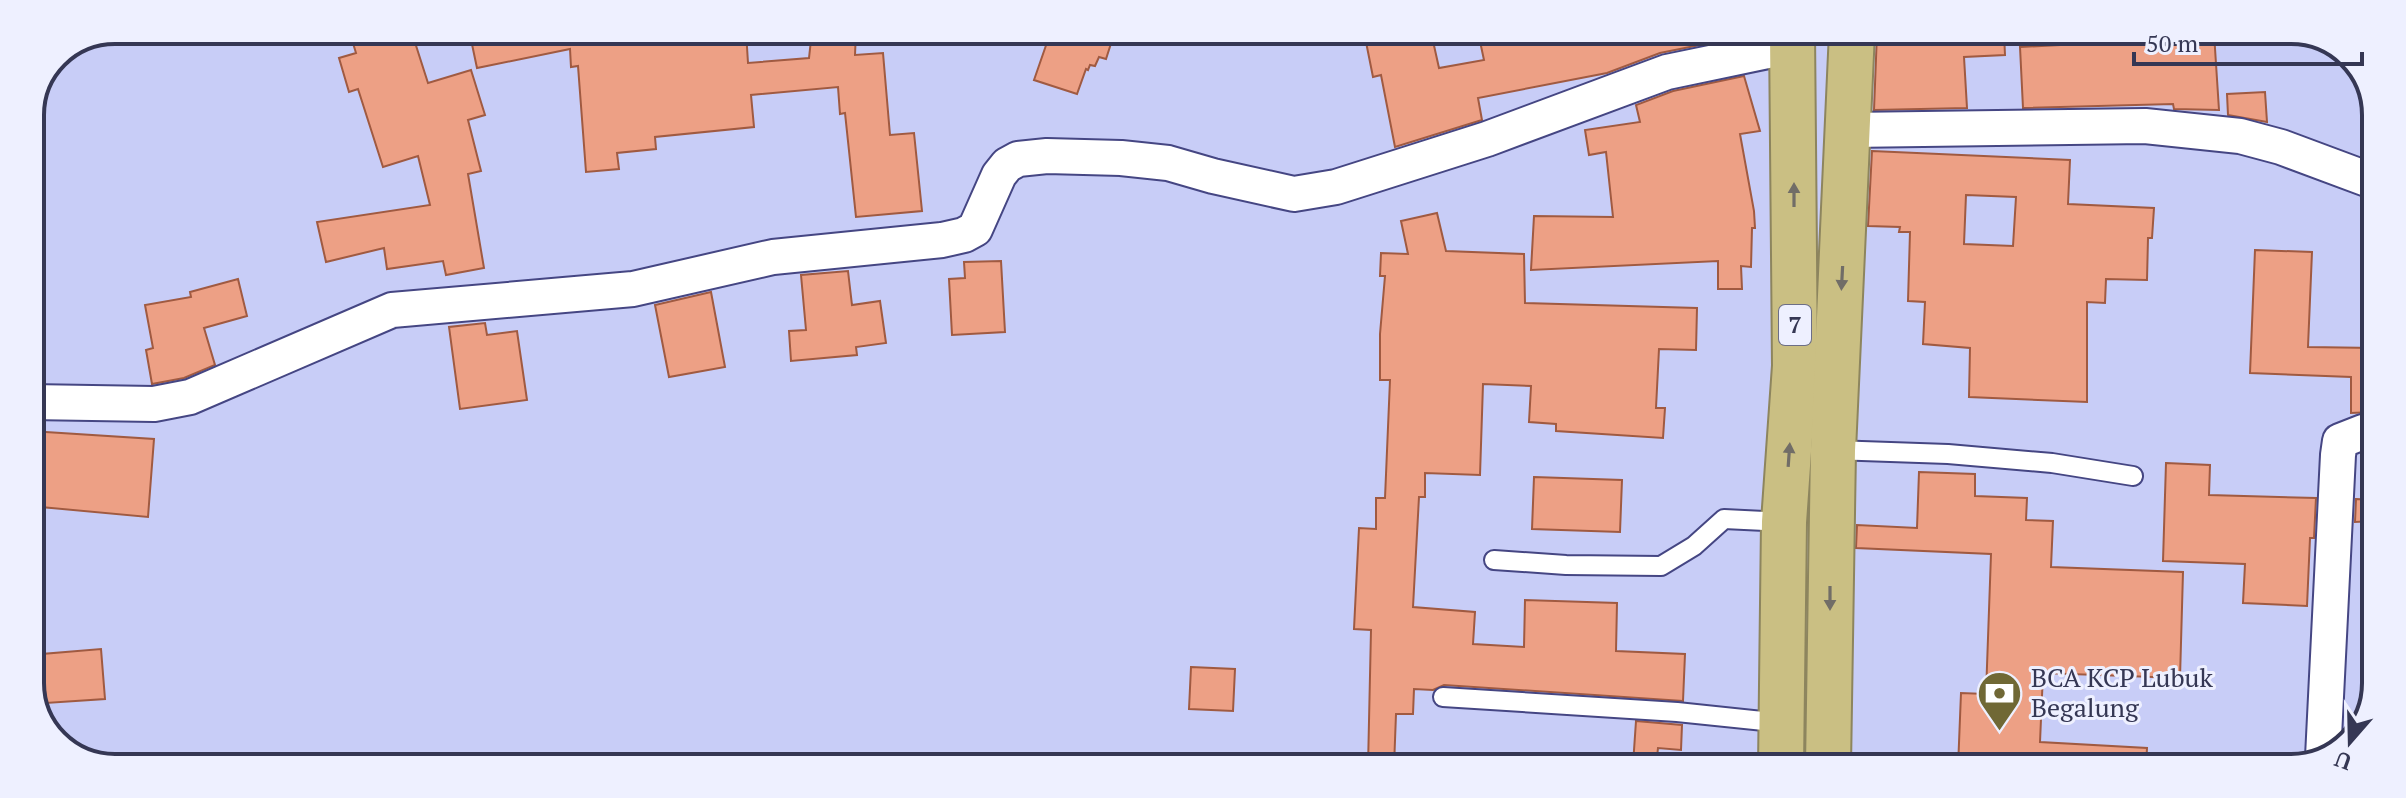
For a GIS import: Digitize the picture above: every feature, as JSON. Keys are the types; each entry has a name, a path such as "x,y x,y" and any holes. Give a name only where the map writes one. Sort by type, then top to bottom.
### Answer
{"highway":[{"name":"7","path":"1783,723 1784,522 1795,366 1792,44"},
{"name":"7","path":"1828,754 1833,450 1852,44"},
{"path":"1782,754 1783,723"}],"street":[{"path":"44,402 154,404 190,397 392,310 633,289 760,260 964,235 975,229 999,175 1007,165 1018,159 1062,157 1168,163 1294,194 1336,187 1487,139 1667,72 1773,44"},
{"path":"1849,130 2092,124 2145,126 2240,136 2281,147 2362,177"},
{"path":"2326,702 2338,455 2340,441 2362,432"}],"lane":[{"path":"1833,450 1948,454 2052,463 2133,476"},
{"path":"1494,560 1566,565 1661,566 1694,546 1724,519 1784,522"},
{"path":"1443,697 1677,712 1783,723"}],"building":[{"path":"353,44 415,44 428,83 471,70 485,115 468,120 481,171 468,174 484,268 446,275 443,261 387,269 384,248 326,262 317,222 430,205 418,156 383,167 358,89 349,92 339,58 356,53"},
{"path":"472,44 747,44 748,63 809,58 811,44 855,44 855,55 883,53 890,135 914,133 922,211 856,217 845,113 840,114 838,87 751,95 754,127 655,137 656,149 617,153 619,169 586,172 578,66 571,67 570,49 477,68"},
{"path":"1046,44 1111,44 1106,59 1099,57 1095,66 1090,65 1086,69 1077,94 1034,80"},
{"path":"1366,44 1434,44 1439,68 1484,60 1481,44 1705,44 1660,53 1607,73 1478,98 1482,120 1395,147 1381,75 1373,77"},
{"path":"1877,44 2004,44 2005,55 1964,57 1967,108 1874,110"},
{"path":"2215,44 2219,110 2174,109 2173,104 2023,108 2020,47"},
{"path":"1744,76 1760,131 1740,134 1755,228 1752,228 1751,267 1741,266 1742,289 1718,289 1718,261 1531,270 1534,216 1613,217 1606,152 1589,155 1585,130 1640,122 1636,105 1673,91"},
{"path":"2265,92 2267,122 2228,115 2227,94"},
{"path":"1872,151 2070,160 2068,204 2154,208 2152,238 2148,238 2147,280 2106,279 2105,303 2087,302 2087,402 1969,397 1970,348 1923,344 1925,302 1908,301 1910,232 1899,232 1900,227 1868,226","holes":["1966,195 2016,197 2013,246 1964,244"]},
{"path":"1437,213 1446,251 1524,254 1525,303 1697,308 1696,350 1659,349 1656,408 1665,408 1663,438 1556,431 1556,424 1529,422 1531,386 1483,384 1480,475 1425,473 1425,497 1419,497 1413,607 1475,612 1473,644 1524,647 1525,600 1617,603 1616,651 1685,654 1683,701 1444,685 1433,690 1414,689 1413,714 1396,714 1394,754 1368,754 1371,630 1354,629 1359,528 1376,529 1376,498 1385,498 1390,380 1380,380 1385,276 1380,276 1381,253 1408,254 1401,221"},
{"path":"2255,250 2312,252 2308,347 2362,348 2362,413 2351,413 2351,377 2250,373"},
{"path":"1001,261 1005,332 952,335 949,279 965,278 964,262"},
{"path":"848,271 852,305 880,301 886,343 856,347 857,355 791,361 789,331 806,330 801,275"},
{"path":"238,279 247,316 204,328 215,365 184,378 152,384 146,350 153,348 145,305 191,297 190,292"},
{"path":"711,292 725,367 669,377 655,305"},
{"path":"485,323 487,335 517,331 527,400 460,409 449,327"},
{"path":"44,432 154,439 148,517 44,507"},
{"path":"2166,463 2210,465 2209,495 2316,498 2314,538 2310,538 2307,606 2243,603 2245,564 2163,561"},
{"path":"1919,472 1975,474 1975,496 2027,498 2026,520 2053,521 2051,567 2183,572 2180,678 2043,673 2040,742 2147,748 2147,754 1959,754 1961,693 1986,694 1991,554 1856,548 1857,525 1917,528"},
{"path":"1534,477 1622,480 1620,532 1532,529"},
{"path":"2356,499 2362,499 2362,522 2355,522"},
{"path":"101,649 105,699 47,703 44,654"},
{"path":"1191,667 1235,669 1233,711 1189,709"},
{"path":"1636,721 1682,725 1681,750 1658,748 1657,754 1634,754"}],"place":[{"name":"BCA KCP Lubuk Begalung","path":"2000,732"}]}
